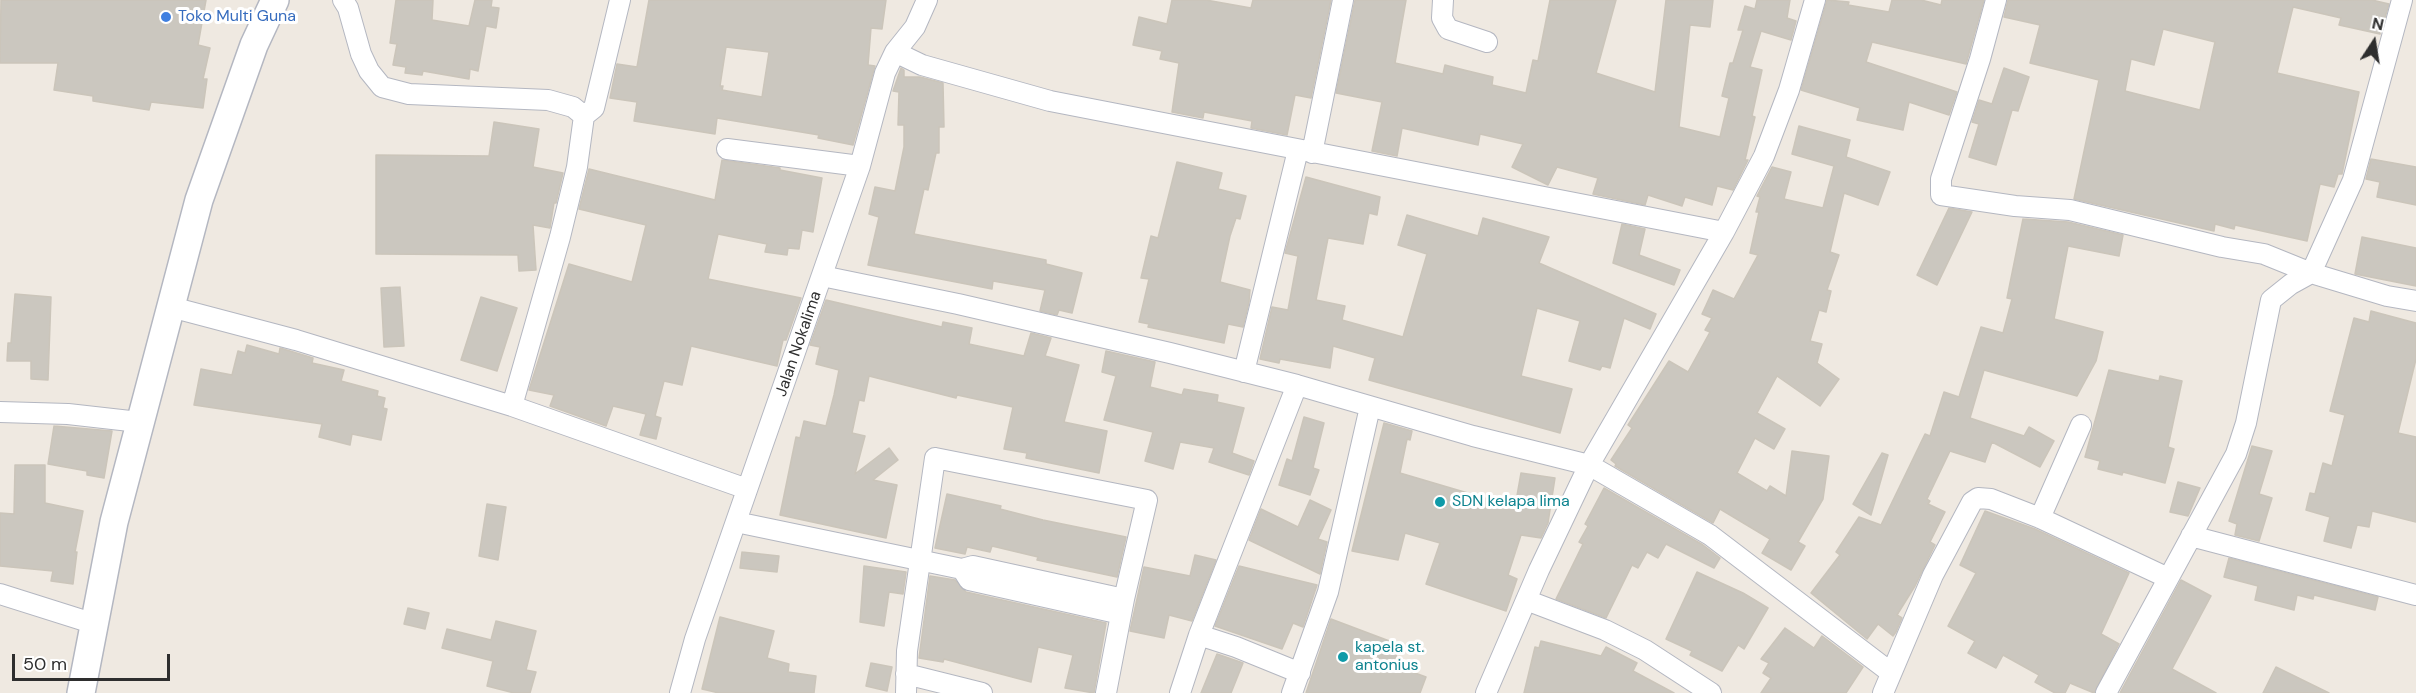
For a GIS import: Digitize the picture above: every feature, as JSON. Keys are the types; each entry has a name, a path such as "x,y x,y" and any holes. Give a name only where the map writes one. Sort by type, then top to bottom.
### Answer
{"main road":[{"path":"64,693 88,622 199,200 254,45 275,0"},
{"path":"81,693 88,622"}],"street":[{"path":"343,0 348,8 361,54 382,87 409,94 548,100 573,107 584,116"},
{"path":"512,406 560,237 576,167 584,116 594,108 620,0"},
{"name":"Jalan Nokalima","path":"680,693 695,639 860,166 885,73 895,52 915,27 927,0"},
{"path":"1244,372 1305,152 1343,0"},
{"path":"1443,0 1442,18 1448,29 1487,42"},
{"path":"1486,693 1526,600 1589,465 1724,232 1764,156 1789,90 1815,0"},
{"path":"1996,0 1974,79 1941,179 1941,195 2015,206 2070,210 2222,247 2264,254 2311,273 2387,296 2416,301"},
{"path":"2106,693 2224,478 2246,423 2271,300 2291,284 2311,273 2353,180 2402,0"},
{"path":"895,52 922,65 1050,101 1724,232"},
{"path":"727,148 860,166"},
{"path":"822,276 969,306 1297,385 1370,407 1589,465 1710,535 1890,672"},
{"path":"171,307 296,340 512,406 747,489"},
{"path":"1180,693 1199,635 1297,385"},
{"path":"1292,693 1328,592 1370,407"},
{"path":"0,412 68,414 139,423"},
{"path":"2040,518 2081,425"},
{"path":"982,693 906,684 919,560 935,458 1147,500 1122,606 1106,693"},
{"path":"1883,693 1933,575 1972,502 1978,498 1990,499 2040,518 2168,578"},
{"path":"736,522 962,569 969,580 1122,606"},
{"path":"2191,537 2416,595"},
{"path":"0,594 88,622"},
{"path":"1526,600 1605,630 1645,650 1711,693"},
{"path":"1199,635 1300,673"}],"building":[{"path":"1,0 206,0 198,45 210,48 203,79 207,79 203,108 151,102 149,110 93,101 93,96 54,90 58,63 0,63"},
{"path":"396,0 433,0 432,20 469,26 475,0 492,0 491,7 499,8 496,28 486,26 478,71 470,69 469,79 423,71 422,75 405,73 406,67 393,65 397,44 390,43"},
{"path":"649,0 886,0 882,29 871,28 868,65 875,66 853,145 818,138 819,135 717,118 715,134 634,121 637,102 610,98 617,64 637,67","holes":["726,47 769,52 762,97 722,90 723,86 720,86"]},
{"path":"1172,0 1206,0 1251,8 1253,0 1331,0 1311,98 1295,95 1287,135 1251,128 1252,121 1204,112 1203,118 1172,112 1179,63 1160,59 1162,51 1133,45 1139,17 1167,24"},
{"path":"1355,0 1406,0 1395,63 1443,74 1445,65 1493,77 1492,85 1526,93 1533,60 1538,61 1550,0 1616,0 1596,73 1655,92 1666,0 1713,0 1710,27 1690,25 1679,127 1720,137 1729,98 1722,96 1730,63 1733,63 1743,30 1738,30 1745,6 1755,9 1757,0 1790,0 1787,18 1796,21 1791,40 1761,31 1750,67 1762,70 1752,116 1755,117 1745,160 1748,160 1733,190 1717,186 1712,205 1685,197 1682,206 1648,195 1645,205 1593,194 1598,178 1557,167 1548,185 1512,167 1523,144 1480,134 1478,145 1402,128 1397,156 1372,151 1382,102 1336,93"},
{"path":"1827,0 1849,2 1848,5 1889,12 1892,0 1921,0 1941,5 1942,0 1984,0 1966,64 1872,42 1866,62 1957,92 1949,115 1909,102 1903,130 1857,120 1860,108 1801,90"},
{"path":"2008,0 2372,0 2389,4 2380,34 2339,25 2341,18 2293,7 2277,73 2359,92 2342,174 2338,174 2334,187 2320,184 2307,241 2235,225 2234,229 2215,224 2214,231 2074,199 2099,80 2030,63 2040,25 2004,17","holes":["2163,29 2215,42 2200,110 2125,91 2131,59 2154,65"]},
{"path":"901,68 904,70 904,77 920,77 943,83 944,127 939,127 939,153 936,153 928,190 924,189 914,234 1046,260 1046,264 1082,273 1072,313 1059,310 1057,315 1040,311 1045,290 993,281 992,289 868,265 879,217 869,214 875,187 895,191 904,147 904,125 898,125 899,92 893,91"},
{"path":"2004,68 2029,77 2018,111 2012,110 1996,165 1969,157 1979,124 1972,122 1979,100 1992,104"},
{"path":"494,122 539,129 533,167 563,173 556,203 554,203 550,228 533,225 536,270 519,271 518,255 376,254 376,155 489,156"},
{"path":"1799,126 1850,140 1846,157 1890,172 1878,205 1844,193 1830,252 1839,255 1827,290 1831,291 1826,312 1819,310 1810,341 1822,344 1817,363 1839,379 1820,406 1777,376 1757,413 1785,429 1774,449 1755,438 1737,473 1767,491 1770,486 1786,496 1792,451 1829,456 1823,499 1798,542 1805,546 1791,570 1762,553 1770,539 1720,509 1713,523 1615,466 1616,464 1611,460 1632,428 1628,425 1669,361 1688,372 1710,332 1705,330 1712,318 1702,314 1713,290 1734,299 1758,255 1750,253 1759,212 1756,212 1760,197 1757,196 1772,167 1791,172 1784,199 1823,208 1834,166 1792,154"},
{"path":"2371,159 2416,167 2416,205 2377,197 2380,182 2366,179"},
{"path":"722,160 780,168 780,170 822,178 813,232 802,230 799,249 788,248 787,255 765,252 767,244 718,234 708,279 801,298 786,340 783,340 777,366 691,346 682,385 664,381 655,416 661,418 656,439 640,435 646,414 613,406 606,426 550,406 554,395 529,390 569,264 632,282 646,225 579,209 589,169 715,200"},
{"path":"1177,162 1222,173 1218,189 1246,196 1240,219 1236,218 1230,236 1220,282 1250,290 1249,302 1243,327 1228,324 1224,343 1148,327 1149,324 1139,322 1149,279 1141,278 1151,236 1158,238"},
{"path":"1306,177 1380,197 1377,215 1369,213 1363,244 1328,238 1316,300 1345,306 1342,320 1403,337 1427,254 1398,245 1407,215 1478,236 1483,218 1549,237 1539,263 1656,314 1650,329 1624,318 1610,368 1602,366 1600,370 1569,361 1580,321 1537,308 1521,376 1572,389 1560,433 1369,380 1375,358 1333,346 1330,368 1280,359 1279,363 1260,359 1272,307 1288,310 1298,256 1285,253"},
{"path":"1949,208 1972,212 1937,285 1917,275"},
{"path":"2023,219 2068,222 2123,235 2119,256 2068,246 2054,319 2103,332 2096,361 2077,396 1984,370 1970,418 2024,436 2029,427 2054,441 2040,467 1992,442 1985,462 1950,451 1927,499 1930,501 1928,504 1945,512 1930,542 1935,545 1915,586 1897,615 1902,618 1896,632 1893,636 1878,624 1867,639 1811,593 1840,555 1836,552 1859,517 1881,525 1925,434 1930,436 1944,392 1959,397 1981,327 2003,333 2012,299 2007,298"},
{"path":"1622,224 1645,229 1639,255 1680,270 1674,285 1613,263"},
{"path":"2362,237 2416,248 2416,286 2355,274"},
{"path":"400,287 404,346 384,347 381,288"},
{"path":"15,294 51,297 48,380 31,379 31,361 7,361 8,343 11,343"},
{"path":"481,297 517,308 497,371 461,360"},
{"path":"826,300 942,327 943,322 972,328 969,344 1024,356 1031,333 1051,338 1045,356 1079,365 1064,422 1107,431 1099,473 1026,458 1027,453 1004,449 1013,407 957,395 956,398 869,376 864,401 859,400 852,433 865,436 855,474 889,448 898,460 873,480 897,485 886,538 780,515 796,437 800,438 804,421 826,426 834,395 839,370 816,364 820,347 810,345"},
{"path":"2371,311 2416,323 2416,359 2398,433 2416,437 2416,522 2372,511 2369,527 2357,525 2351,548 2324,541 2330,517 2306,510 2310,493 2315,494 2323,463 2332,466 2345,415 2330,411 2354,318 2369,322"},
{"path":"247,345 279,354 280,348 313,358 312,363 344,370 341,381 378,391 377,396 385,398 383,408 387,409 381,440 352,434 350,445 319,437 322,424 194,405 201,369 232,375 238,351 245,353"},
{"path":"1106,351 1155,362 1150,387 1182,395 1184,389 1218,395 1217,402 1244,408 1232,453 1254,461 1249,475 1209,462 1214,448 1180,442 1173,469 1145,461 1153,432 1104,420 1116,376 1102,372"},
{"path":"2109,370 2159,381 2160,376 2182,381 2168,447 2174,449 2165,483 2123,472 2122,475 2098,469 2100,461 2085,457"},
{"path":"1304,417 1324,423 1313,468 1319,470 1310,495 1279,485 1287,459 1292,461"},
{"path":"1384,423 1412,431 1410,440 1407,439 1400,473 1515,507 1521,473 1555,478 1548,523 1541,538 1521,535 1508,575 1517,579 1506,611 1426,584 1440,543 1405,533 1398,560 1352,551"},
{"path":"54,426 112,431 104,478 87,475 87,471 48,464"},
{"path":"2252,446 2272,451 2259,494 2272,498 2259,541 2235,535 2237,524 2229,521"},
{"path":"1882,453 1888,455 1871,515 1853,504"},
{"path":"15,465 45,465 45,503 83,511 75,552 77,552 73,584 51,581 53,571 0,566 0,513 14,514"},
{"path":"2178,482 2200,488 2188,516 2170,512"},
{"path":"1604,488 1703,545 1720,558 1714,568 1666,544 1658,558 1647,552 1638,568 1632,565 1606,618 1556,599 1583,544 1579,542 1588,526 1585,524"},
{"path":"947,494 1001,506 1000,509 1043,520 1126,537 1117,577 1037,560 1038,557 992,546 990,552 967,547 965,554 935,548"},
{"path":"1310,500 1331,510 1318,539 1327,542 1320,574 1249,540 1261,509 1298,527"},
{"path":"487,504 506,507 498,560 479,556"},
{"path":"1985,511 2035,529 2129,573 2101,634 2119,644 2094,693 2070,683 2065,693 2055,693 2035,682 2039,675 2003,655 1996,668 1968,653 1975,641 1948,626 1976,573 1960,565"},
{"path":"742,552 779,556 777,572 740,568"},
{"path":"1195,555 1216,560 1192,621 1169,615 1164,638 1130,631 1144,567 1190,576"},
{"path":"2229,558 2378,597 2375,610 2314,595 2313,599 2297,595 2294,610 2255,600 2258,586 2224,577"},
{"path":"864,566 906,572 903,594 889,592 884,626 860,622"},
{"path":"1239,566 1317,585 1303,627 1293,623 1282,649 1215,626"},
{"path":"1697,572 1743,593 1768,608 1744,649 1738,645 1722,671 1690,655 1692,651 1666,639"},
{"path":"930,576 955,580 966,592 1106,623 1094,693 1065,688 1073,655 1038,647 1031,682 944,659 943,662 919,658"},
{"path":"2181,580 2211,596 2172,669 2216,693 2120,693"},
{"path":"408,608 429,613 425,629 404,624"},
{"path":"720,617 774,631 767,658 789,664 788,672 816,676 814,693 719,693 702,689"},
{"name":"kapela st. antonius","path":"1331,619 1400,645 1393,665 1426,677 1420,693 1306,693"},
{"path":"496,621 536,631 526,670 536,672 530,693 514,693 487,686 493,661 442,648 447,629 491,640"},
{"path":"1785,628 1814,648 1822,636 1863,667 1846,693 1761,693 1771,678 1763,673 1769,663 1761,659"},
{"path":"1541,641 1601,656 1606,647 1637,663 1633,671 1674,693 1524,693 1535,647 1539,648"},
{"path":"1217,654 1243,663 1231,693 1201,693"},
{"path":"871,663 892,667 887,691 866,686"},
{"path":"2276,667 2329,693 2263,693"}],"place":[{"name":"Toko Multi Guna","path":"166,17"},
{"name":"SDN kelapa lima","path":"1440,502"},
{"name":"kapela st. antonius","path":"1343,657"}]}
